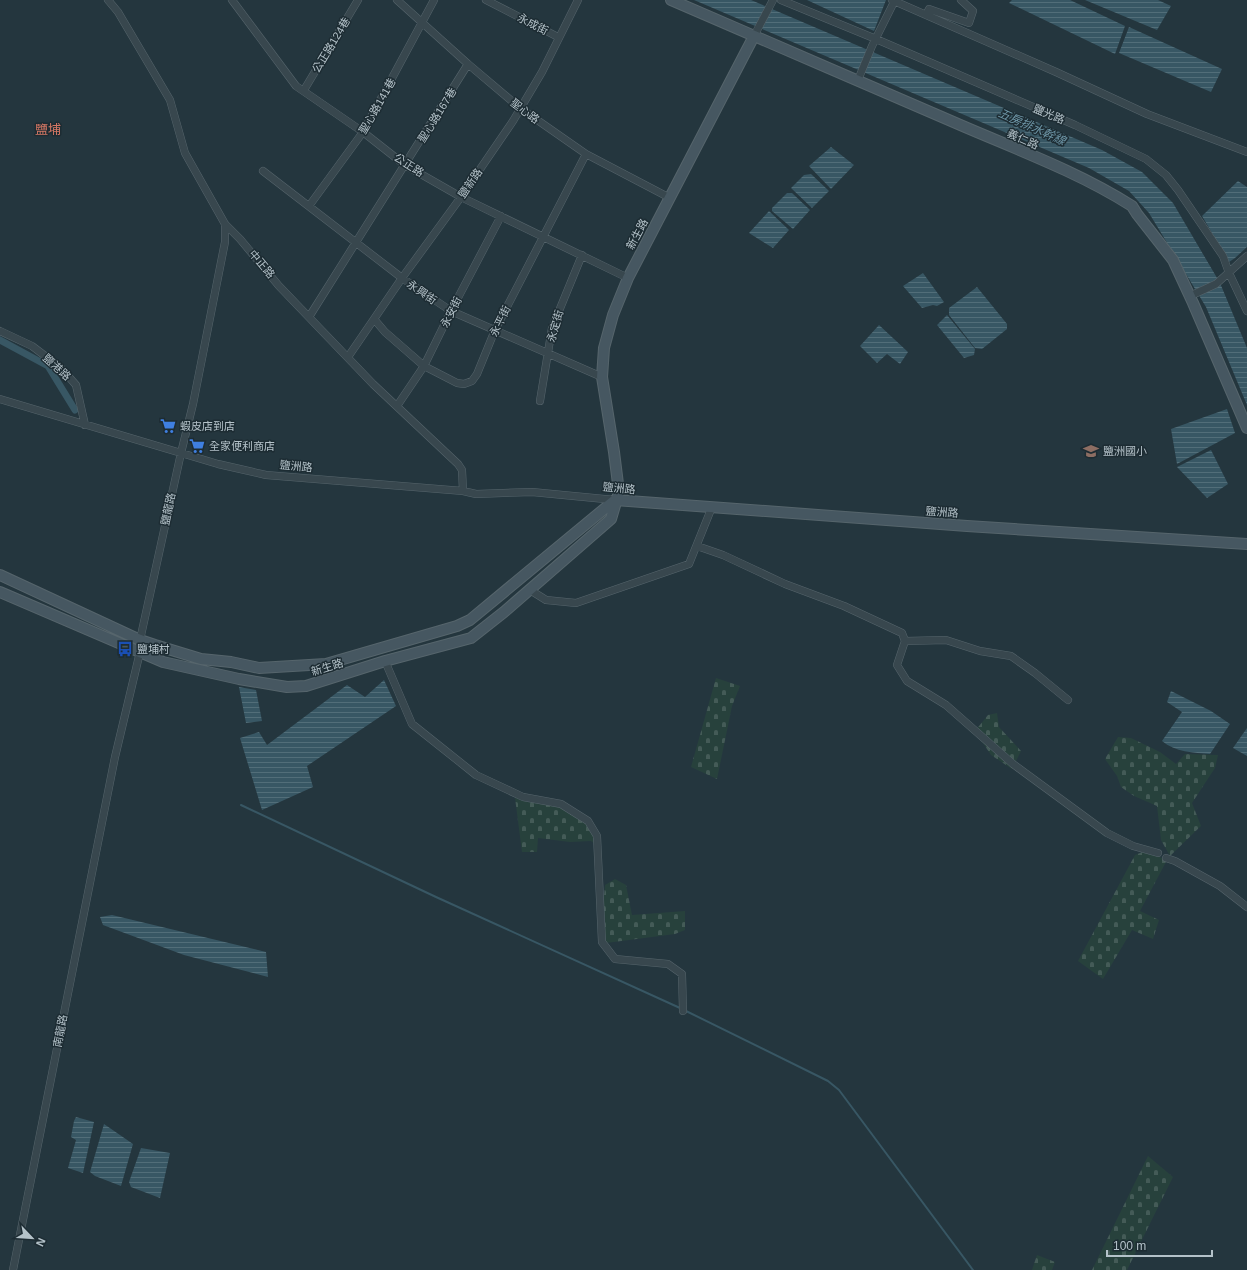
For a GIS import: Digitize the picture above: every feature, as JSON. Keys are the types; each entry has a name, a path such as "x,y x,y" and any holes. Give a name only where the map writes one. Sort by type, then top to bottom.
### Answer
{"street":[{"name":"中正路","path":"108,0 118,12 170,100 185,153 225,224 240,239 280,286 374,384 458,464 462,470 463,491"},
{"name":"公正路","path":"232,0 296,86 304,90 406,164 461,197 628,278"},
{"name":"公正路124巷","path":"304,90 358,0"},
{"name":"聖心路","path":"397,0 422,24 520,108 586,154 670,198"},
{"name":"聖心路141巷","path":"309,206 363,132 434,0"},
{"name":"永成街","path":"486,0 558,37"},
{"name":"鹽新路","path":"348,357 402,278 461,197 520,108 542,72 558,37 578,0"},
{"name":"義仁路","path":"671,0 756,32 1064,170 1132,206 1173,260 1193,295 1247,428"},
{"name":"鹽光路","path":"782,0 1075,125 1146,159 1166,175 1178,190 1222,256 1247,311"},
{"path":"926,15 929,9 969,23 973,11 961,0"},
{"path":"858,78 893,1 1056,72 1147,114 1247,152"},
{"name":"新生路","path":"0,592 140,652 171,663 239,679 287,687 306,686 385,661 471,638 504,612 612,519 619,492 602,377 604,348 613,315 628,278 771,2"},
{"name":"聖心路167巷","path":"309,317 468,64"},
{"name":"永平街","path":"374,319 385,332 424,366 457,383 464,384 472,381 477,374 494,330 586,154"},
{"name":"永興街","path":"263,171 402,278 451,311 602,377"},
{"name":"永安街","path":"397,406 424,366 501,216"},
{"name":"鹽龍路","path":"108,793 140,652 140,640 193,404 225,242 225,224"},
{"name":"永定街","path":"540,401 552,328 582,255"},
{"path":"1193,295 1216,284 1247,256"},
{"name":"鹽港路","path":"0,331 32,346 61,368 71,379 76,385 85,426"},
{"name":"鹽洲路","path":"0,399 85,426 218,464 266,475 463,491 476,494 532,492 616,500 968,526 1247,544"},
{"name":"新生路","path":"0,575 140,640 201,659 231,662 259,668 326,664 457,626 470,620 616,500"},
{"path":"530,590 546,600 576,603 689,564 712,507"},
{"path":"697,546 723,555 785,584 844,606 902,633 905,641 897,665 907,681 946,705 1013,764 1107,833 1133,846 1158,853"},
{"path":"905,641 946,640 980,651 1011,656 1035,673 1068,700"},
{"path":"385,661 412,724 476,775 523,796 561,804 588,821 597,836 602,942 615,959 668,964 682,974 683,1011"},
{"name":"南龍路","path":"13,1270 108,793"},
{"path":"1166,858 1175,861 1220,886 1247,907"}],"green space":[{"path":"716,678 740,686 732,706 717,779 691,767"},
{"path":"997,713 999,727 1021,751 1012,769 991,755 975,731 988,715"},
{"path":"1118,737 1131,738 1160,752 1176,764 1185,754 1218,755 1215,768 1192,803 1201,826 1170,856 1161,840 1157,806 1134,796 1121,787 1117,776 1105,759"},
{"path":"514,790 568,808 591,820 601,848 591,841 570,842 538,838 537,852 522,852"},
{"path":"1145,851 1167,860 1140,911 1159,920 1153,939 1132,930 1103,979 1078,961 1135,855"},
{"path":"615,879 626,885 632,915 685,911 685,930 675,934 606,943 602,918 605,885"},
{"path":"1148,1156 1173,1177 1127,1270 1092,1270"},
{"path":"1037,1255 1055,1262 1052,1270 1032,1270"}],"water":[{"name":"五房排水幹線","path":"694,0 751,0 1102,150 1142,172 1173,203 1220,283 1247,348 1247,405 1206,307 1149,213 1129,191 1089,168"},
{"path":"807,0 886,0 874,31"},
{"path":"1012,0 1070,0 1125,26 1115,54 1009,3"},
{"path":"1085,0 1158,0 1171,6 1157,30"},
{"path":"1129,27 1222,69 1211,92 1119,53"},
{"path":"831,147 854,165 831,189 809,166"},
{"path":"811,174 829,191 812,208 791,188 804,175"},
{"path":"1238,181 1247,187 1247,247 1229,262 1202,216"},
{"path":"787,193 792,193 810,210 793,229 772,211 772,208"},
{"path":"769,211 789,230 773,248 749,233"},
{"path":"923,273 944,302 937,306 933,305 922,308 903,286"},
{"path":"977,287 1007,324 1007,329 982,349 975,348 949,315 949,308"},
{"path":"947,315 975,349 974,355 964,358 937,325"},
{"path":"879,325 908,352 900,364 887,354 877,363 860,346"},
{"path":"1227,409 1235,433 1177,464 1171,429"},
{"path":"1211,450 1228,484 1207,498 1177,467"},
{"path":"384,680 396,706 307,766 313,787 262,810 240,738 259,732 267,745 347,685 365,697"},
{"path":"239,687 256,690 262,721 246,723"},
{"path":"1171,691 1211,711 1230,724 1210,754 1179,750 1162,741 1182,712 1167,702"},
{"path":"1247,728 1247,756 1233,748"},
{"path":"112,915 266,952 268,977 184,955 103,925 100,917"},
{"path":"76,1117 94,1122 83,1173 68,1168 76,1140 71,1137"},
{"path":"104,1124 133,1144 121,1186 95,1176 90,1172"},
{"path":"141,1148 170,1153 160,1198 131,1187 129,1182"}],"waterway":[{"path":"0,340 48,366 75,410"},
{"path":"241,805 436,897 680,1008"},
{"path":"684,1010 828,1081 839,1090 973,1270"}],"place":[{"name":"蝦皮店到店","path":"168,426"},
{"name":"全家便利商店","path":"197,446"},
{"name":"鹽洲國小","path":"1091,451"},
{"name":"鹽埔村","path":"125,649"}],"district":[{"name":"鹽埔","path":"48,129"}]}
